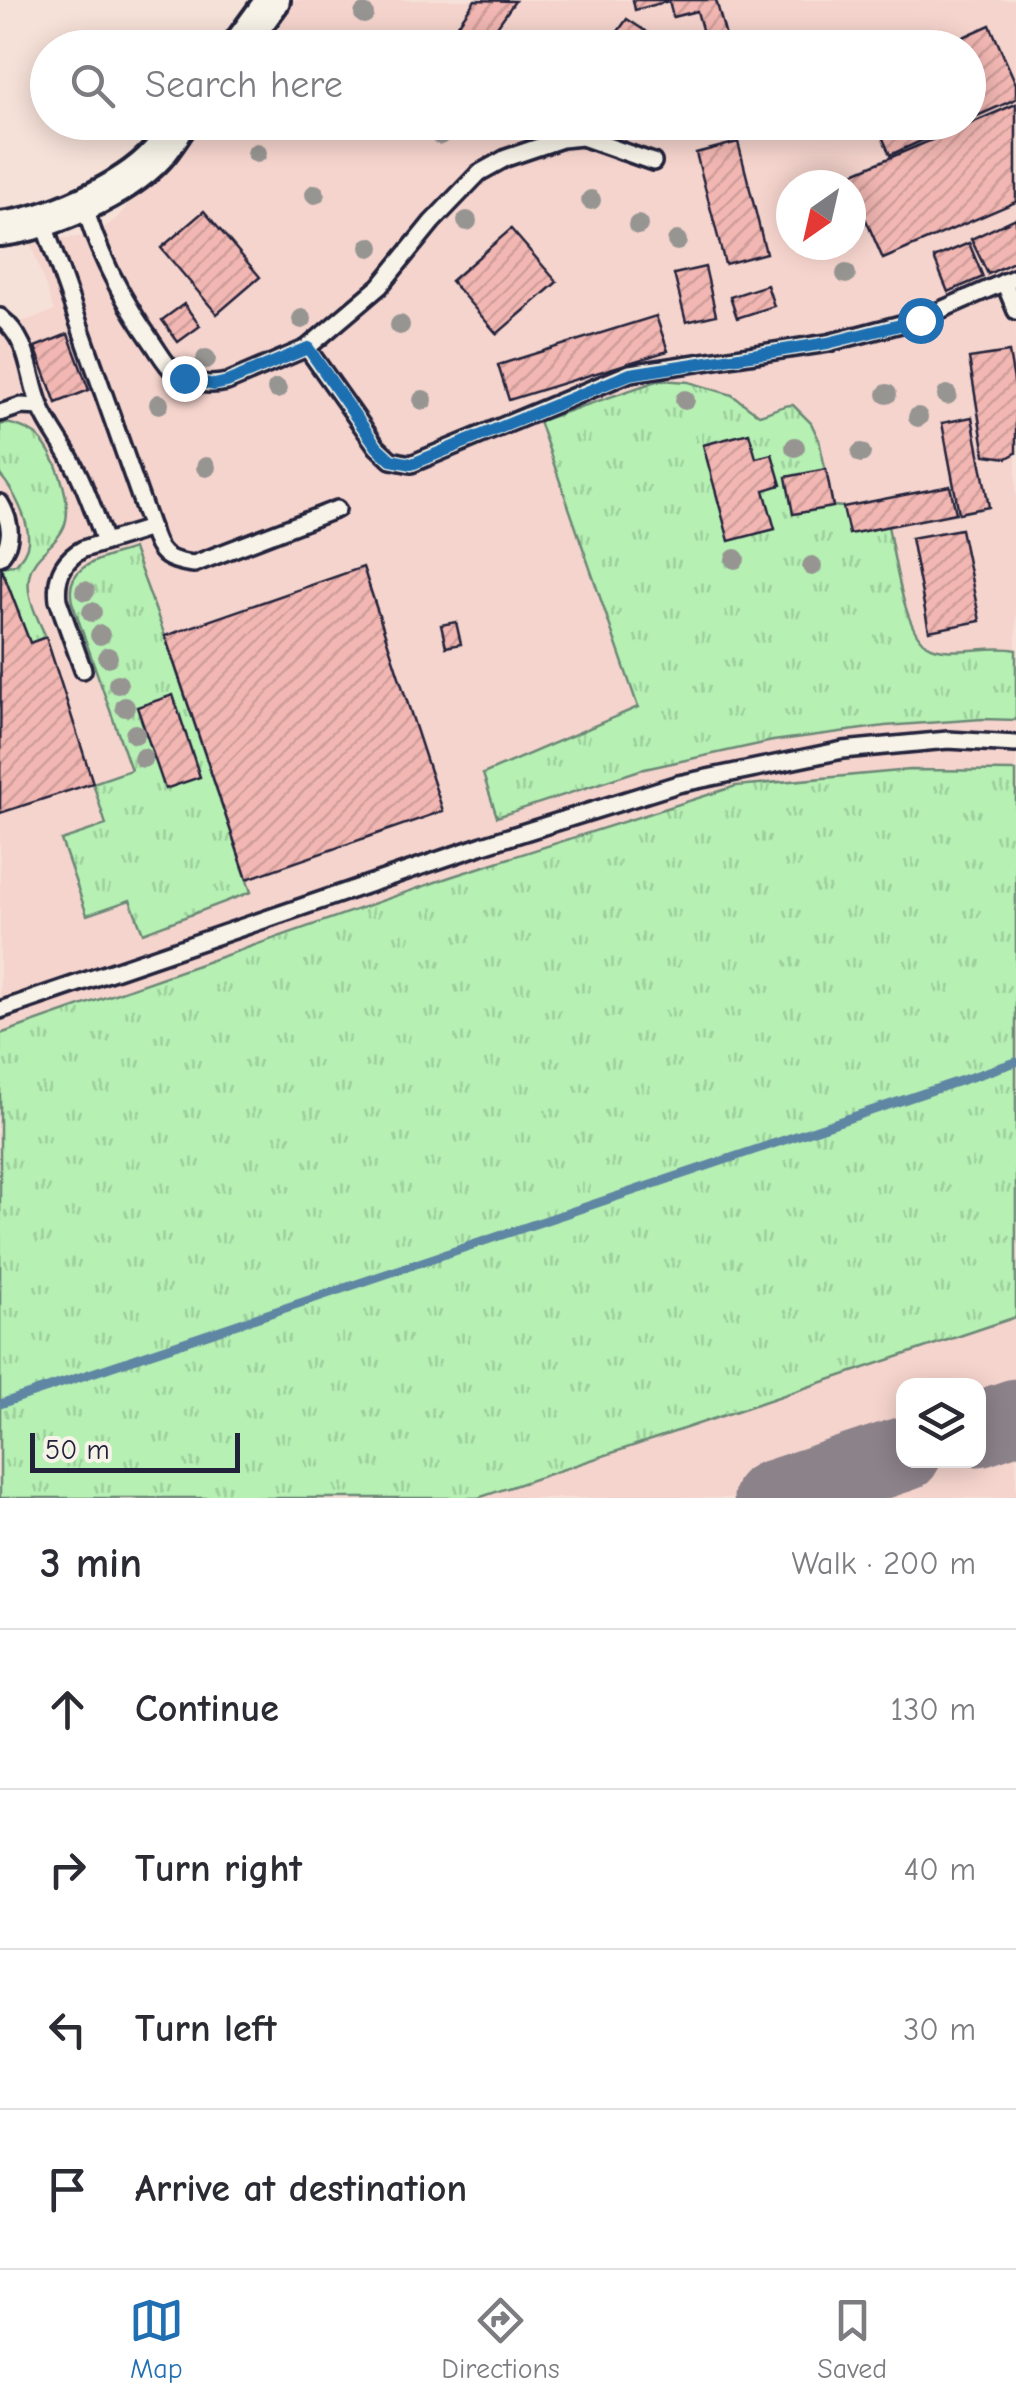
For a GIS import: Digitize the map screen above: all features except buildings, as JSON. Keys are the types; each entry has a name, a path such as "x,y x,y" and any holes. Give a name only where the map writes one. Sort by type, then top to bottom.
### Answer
{"street":[{"path":"251,30 273,0"},
{"path":"0,229 42,219 105,196 156,156 168,140"}],"lane":[{"path":"84,204 93,236 130,310 172,371 214,385 308,348 380,286 432,222 479,173 506,158 559,140"},
{"path":"591,140 653,162"},
{"path":"42,219 156,547 180,562 194,564 337,509"},
{"path":"308,348 377,447 391,460 412,464 630,374 828,343 920,320 1010,280 1016,310"},
{"path":"0,317 22,346 41,408 77,471 105,542"},
{"path":"0,412 21,406 41,408"},
{"path":"0,503 10,531 9,544 0,557"},
{"path":"83,670 58,600 58,577 74,554 151,528"},
{"path":"0,1010 465,851 678,784 843,750 948,740 1016,744"}],"shaded area":[{"path":"291,0 1016,0 1016,1498 0,1498 0,329 54,311 31,245 51,239 93,236 117,218 179,140 986,140 986,30 267,30"}],"green space":[{"path":"660,380 689,382 732,395 759,415 793,405 811,423 819,440 833,506 888,526 904,603 922,641 944,650 1016,650 1016,720 885,726 773,741 640,770 497,817 483,774 638,707 539,421"},
{"path":"6,423 28,430 42,442 61,477 66,505 64,527 31,570 31,601 46,637 30,643 1,567 16,564 28,542 20,506 0,475 0,425"},
{"path":"133,549 251,892 143,933 130,900 87,915 61,840 106,825 93,783 131,770 72,602 71,589 74,579 88,565"},
{"path":"910,770 1016,771 1016,1317 478,1498 0,1498 0,1034 450,877 736,786"}],"waterway":[{"path":"0,1404 1016,1062"}],"taxiway":[{"path":"986,1426 1016,1416"},
{"path":"771,1498 896,1457"}],"route":[{"path":"184,378 214,385 227,382 308,348 377,447 391,460 412,464 630,374 828,343 920,320"}]}
